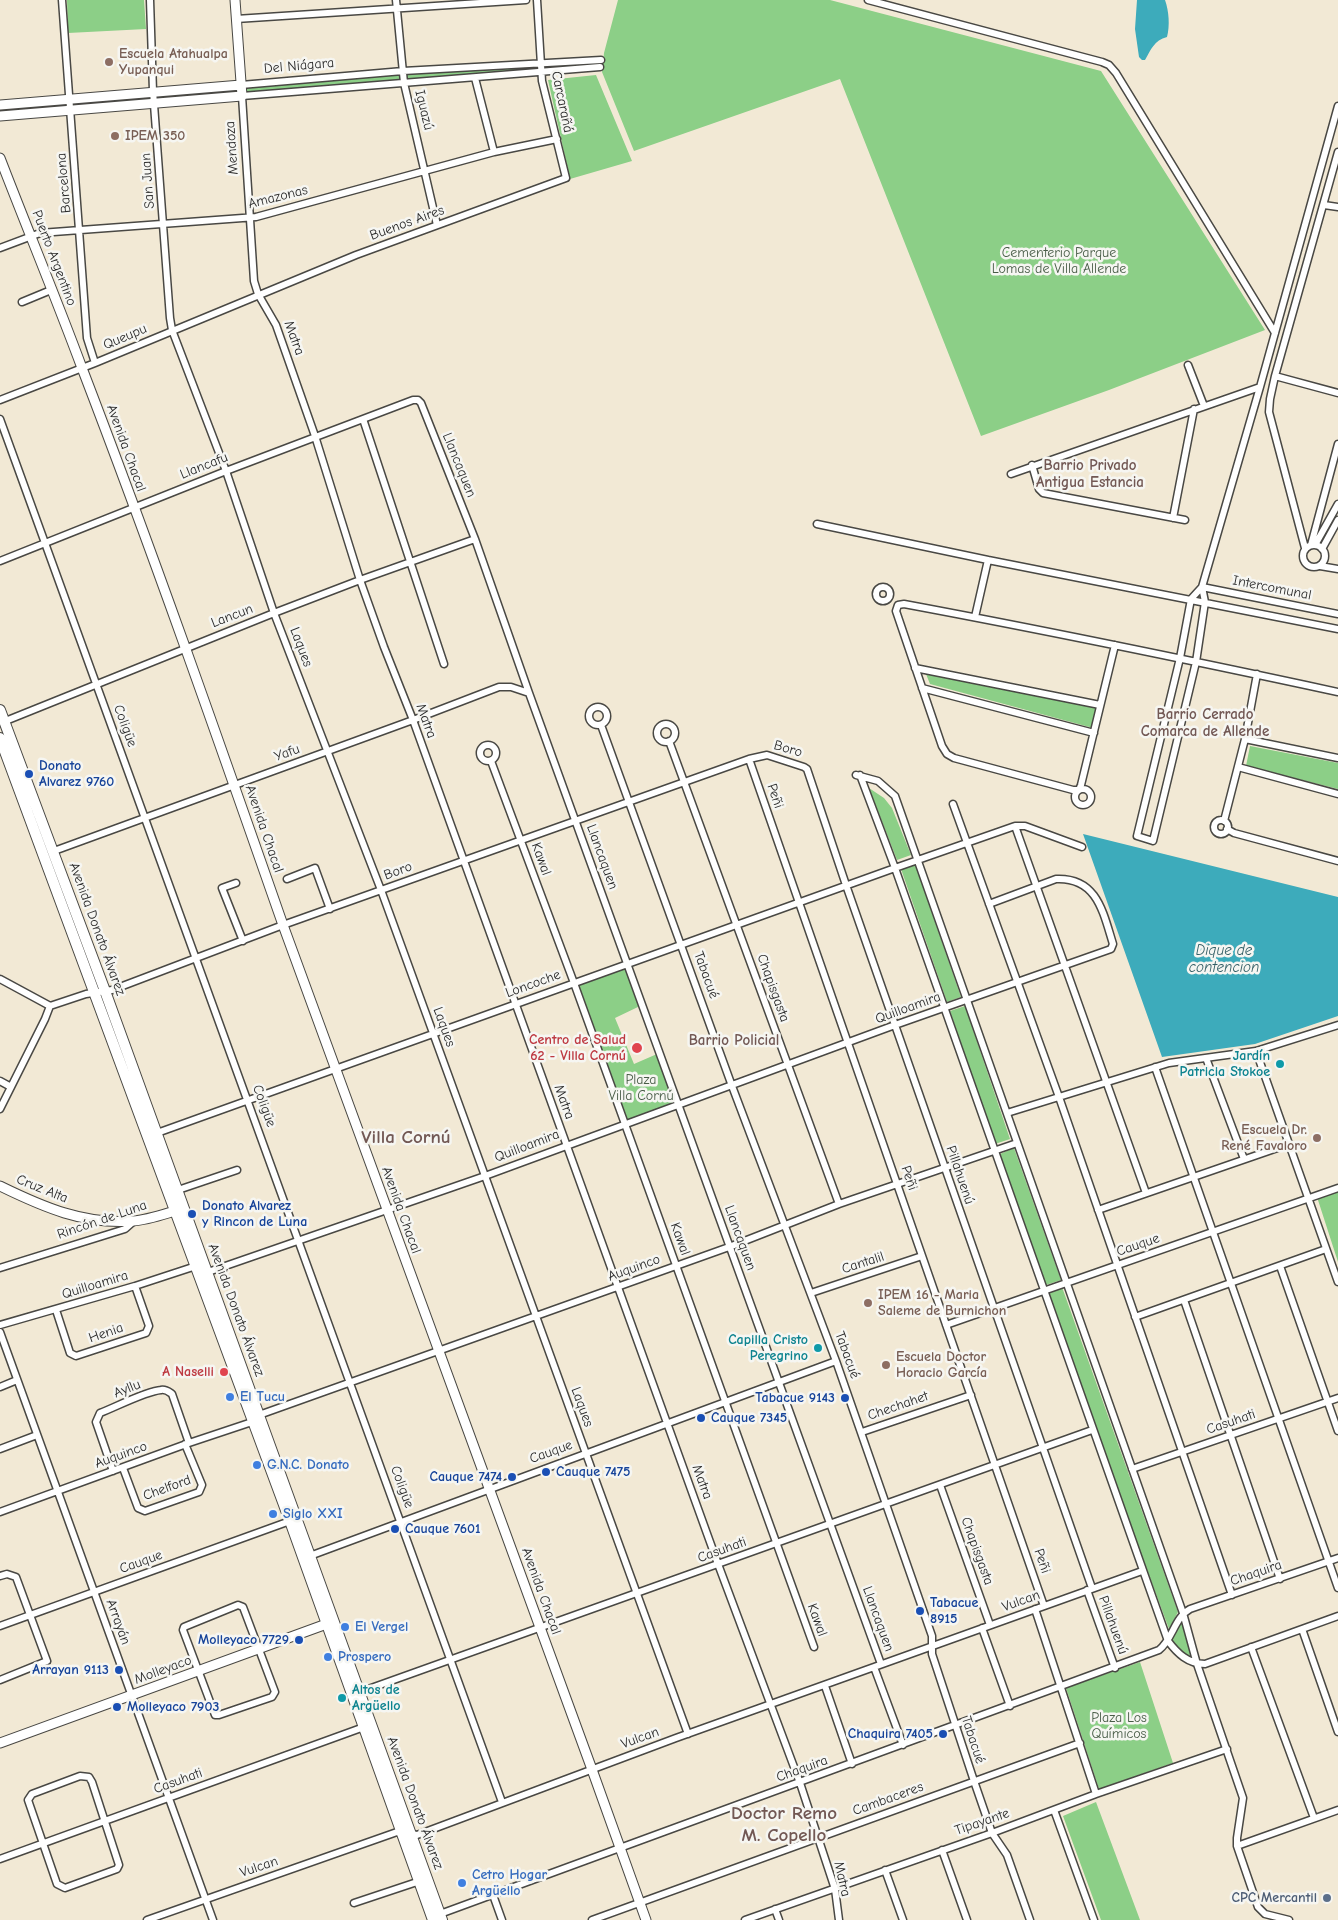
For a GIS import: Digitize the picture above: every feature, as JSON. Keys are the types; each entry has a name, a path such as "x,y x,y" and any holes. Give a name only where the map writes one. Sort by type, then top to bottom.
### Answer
{"main road":[{"name":"Mendoza","path":"235,0 242,96"},
{"name":"Del Niágara","path":"0,116 154,91 241,85"},
{"name":"Del Niágara","path":"0,105 154,102 242,96"},
{"name":"Puerto Argentino","path":"0,158 82,368"},
{"name":"Avenida Chacal","path":"82,368 235,786 335,1069 646,1920"},
{"name":"Avenida Donato Álvarez","path":"0,710 2,723 54,851 178,1190 179,1209 196,1266 307,1557 331,1623 364,1727 420,1881 439,1918"},
{"name":"Avenida Donato Álvarez","path":"0,738 94,992 179,1209 208,1272 290,1521 307,1557"},
{"name":"Cruz Alta","path":"0,1186 43,1207 60,1213 108,1220 134,1221"},
{"name":"Rincón de Luna","path":"134,1221 179,1209"},
{"name":"Avenida Donato Álvarez","path":"331,1623 360,1692 413,1835 439,1918"},
{"name":"Molleyaco","path":"0,1743 331,1623"}],"street":[{"name":"Barcelona","path":"62,0 87,338 95,363"},
{"name":"San Juan","path":"150,0 154,102 172,330"},
{"path":"236,19 396,4 526,0"},
{"name":"Carcarañá","path":"538,0 542,81 566,178"},
{"path":"868,0 1109,65 1116,72 1275,333"},
{"name":"Iguazú","path":"396,4 404,83 426,171 437,225"},
{"name":"Del Niágara","path":"241,85 403,71 601,60"},
{"name":"Del Niágara","path":"242,96 600,67"},
{"path":"474,78 494,152"},
{"name":"Mendoza","path":"242,96 254,281 258,294"},
{"path":"1202,587 1205,602 1196,662 1153,840 1137,836 1180,658 1191,599 1202,587 1338,106"},
{"name":"Amazonas","path":"0,248 40,233 250,218 494,152 557,139"},
{"path":"1311,546 1269,412 1276,376 1338,152"},
{"name":"Buenos Aires","path":"258,294 566,178"},
{"path":"1324,205 1338,207"},
{"path":"22,302 51,290"},
{"name":"Queupu","path":"0,400 95,363 258,294"},
{"name":"Matra","path":"258,294 276,325 316,436 360,580 384,647 413,720 718,1564 800,1783 835,1888 836,1912 839,1920"},
{"name":"Laques","path":"172,330 226,471 274,613 381,890 688,1734"},
{"path":"1188,364 1204,406"},
{"path":"1276,376 1338,393"},
{"path":"1011,474 1260,386"},
{"name":"Llancafu","path":"0,561 316,436 413,400 418,400"},
{"name":"Llancaquen","path":"418,400 445,461 475,539 881,1664"},
{"path":"1173,518 1194,409"},
{"name":"Coligüe","path":"0,419 502,1802"},
{"path":"363,419 444,664"},
{"path":"1311,546 1338,444"},
{"path":"1032,465 1043,493 1185,520"},
{"path":"1338,504 1311,546 1302,555 1304,562 1309,567 1320,566 1338,569"},
{"path":"1320,566 1325,560 1322,549 1338,520"},
{"path":"817,524 988,560 1338,629"},
{"name":"Lancun","path":"2,723 274,613 475,539"},
{"path":"1311,546 1322,549"},
{"path":"975,617 988,560"},
{"name":"Intercomunal","path":"1202,587 1338,614"},
{"path":"889,598 898,605 904,604 975,617 1338,692"},
{"path":"898,605 896,611 942,746 947,754 954,758 1079,790 1114,645"},
{"path":"916,668 1100,705"},
{"path":"1227,829 1227,824 1224,821 1245,739 1257,674"},
{"name":"Yafu","path":"54,851 235,786 499,687 511,687 529,693"},
{"path":"922,688 1094,732"},
{"name":"Tabacué","path":"601,724 732,1086 862,1432 932,1636 932,1654 974,1781 992,1833 1007,1855 1030,1920"},
{"path":"1245,739 1338,758"},
{"name":"Chapisgasta","path":"669,741 839,1204"},
{"name":"Boro","path":"50,1006 94,992 105,991 197,959 283,925 749,759 767,755 800,764 808,769"},
{"name":"Peñi","path":"749,759 1044,1606"},
{"name":"Kawal","path":"490,761 574,983 814,1647"},
{"path":"1238,767 1338,794"},
{"name":"Pillahuenú","path":"808,769 944,1168 1044,1448 1115,1668"},
{"path":"1289,1920 1261,1912 1238,1846 1237,1838 1243,1798 1228,1749 1198,1664 1183,1613 1068,1283 1016,1143 895,796 878,781 858,775 895,868 1168,1641 1183,1657 1198,1664 1205,1664 1338,1616"},
{"path":"953,804 1059,1097 1232,1595"},
{"path":"1224,821 1216,822 1214,825 1215,829 1220,833 1227,829"},
{"path":"1082,847 1025,826 1015,826 1108,1082 1146,1193"},
{"name":"Loncoche","path":"157,1133 736,924 1015,826"},
{"path":"1227,829 1234,833 1338,861"},
{"path":"287,879 315,868 330,908"},
{"name":"Quilloamira","path":"208,1272 485,1176 1113,947 1100,906 1080,882 1066,878 1056,879 1037,886"},
{"path":"236,883 222,888 243,941"},
{"path":"989,904 1037,886"},
{"path":"0,979 50,1006 0,1109"},
{"path":"1007,1114 1155,1067 1184,1060 1256,1051 1338,1025"},
{"path":"1256,1051 1338,1282"},
{"path":"1206,1058 1244,1159"},
{"path":"1155,1067 1338,1588"},
{"path":"0,1081 11,1087"},
{"name":"Auquinco","path":"0,1512 123,1468 350,1382 676,1266 839,1204 1016,1143"},
{"path":"1098,1210 1289,1144"},
{"path":"178,1190 237,1170"},
{"name":"Cauque","path":"946,1325 1338,1188"},
{"name":"Rincón de Luna","path":"0,1268 126,1229 134,1221"},
{"path":"1135,1317 1326,1249"},
{"name":"Cantalil","path":"811,1293 922,1256"},
{"name":"Quilloamira","path":"0,1325 56,1310 196,1266"},
{"path":"1280,1266 1338,1431"},
{"name":"Henia","path":"56,1310 70,1353 76,1356 146,1333 149,1330 135,1286"},
{"path":"1184,1300 1280,1578"},
{"name":"Arrayán","path":"0,1332 213,1920"},
{"name":"Cauque","path":"307,1557 836,1360"},
{"path":"0,1387 17,1380"},
{"name":"Ayllu","path":"113,1471 96,1422 100,1413 127,1401 161,1390 167,1390 172,1394 187,1443"},
{"name":"Chechahet","path":"862,1432 971,1395"},
{"name":"Casuhati","path":"1132,1469 1338,1398"},
{"name":"Casuhati","path":"360,1692 1092,1430"},
{"path":"0,1449 37,1435"},
{"name":"Chelford","path":"123,1468 138,1508 141,1510 145,1511 199,1492 202,1485 187,1443"},
{"name":"Chapisgasta","path":"940,1485 990,1625"},
{"name":"Cauque","path":"0,1626 290,1521"},
{"name":"Chaquira","path":"1183,1613 1338,1558"},
{"name":"Vulcan","path":"413,1835 1142,1571"},
{"path":"0,1576 7,1574 16,1577 47,1661 0,1680"},
{"path":"238,1605 243,1607 275,1692 272,1697 215,1715 198,1672 183,1630 184,1627 238,1605"},
{"path":"1035,1610 1096,1794"},
{"path":"1168,1641 1183,1613"},
{"path":"982,1628 1010,1706"},
{"path":"1302,1629 1338,1732"},
{"name":"Chaquira","path":"439,1918 493,1895 620,1848 1115,1668 1159,1650 1168,1641"},
{"path":"1251,1647 1314,1818"},
{"name":"Llancaquen","path":"874,1667 903,1745"},
{"path":"825,1686 852,1764"},
{"name":"Casuhati","path":"0,1859 364,1727"},
{"name":"Cambaceres","path":"592,1920 1080,1743"},
{"name":"Tipayante","path":"745,1920 992,1833 1096,1794 1228,1749"},
{"path":"80,1776 89,1777 106,1821 119,1866 117,1869 65,1888 57,1884 42,1844 29,1804 29,1797 32,1794 80,1776"},
{"path":"1054,1810 1094,1920"},
{"path":"1238,1846 1338,1810"},
{"name":"Vulcan","path":"147,1920 397,1832 402,1832"},
{"path":"402,1832 413,1835"},
{"path":"942,1850 967,1920"},
{"path":"885,1870 903,1920"},
{"path":"354,1903 420,1881"},
{"path":"493,1895 502,1920"},
{"path":"775,1909 779,1920"}],"green space":[{"path":"67,0 144,0 146,29 68,33"},
{"name":"Cementerio Parque Lomas de Villa Allende","path":"618,0 830,0 1101,71 1265,330 1109,390 981,436 840,79 634,151 602,72 604,53"},
{"path":"541,65 542,70 405,80 405,73"},
{"path":"401,74 402,81 243,93 243,87"},
{"path":"596,75 632,161 570,179 548,80"},
{"path":"240,86 241,95 154,100 154,94"},
{"path":"151,94 152,101 71,107 71,100"},
{"path":"926,674 1098,708 1093,728 930,684"},
{"path":"1250,746 1338,763 1338,789 1246,766"},
{"path":"869,788 884,798 892,808 911,855 897,860"},
{"path":"915,864 961,997 947,1002 901,869"},
{"name":"Plaza Villa Cornú","path":"625,967 640,1006 615,1018 634,1064 657,1054 675,1103 626,1121 576,984"},
{"path":"965,1006 1010,1139 995,1144 950,1011"},
{"path":"1014,1148 1061,1280 1046,1285 1000,1154"},
{"path":"1338,1190 1338,1262 1317,1197"},
{"path":"1062,1287 1178,1612 1169,1629 1113,1478 1048,1292"},
{"path":"1182,1618 1192,1660 1169,1640"},
{"name":"Plaza Los Químicos","path":"1140,1662 1173,1763 1099,1789 1066,1688"},
{"path":"1096,1802 1140,1920 1101,1920 1063,1816"}],"water":[{"path":"1137,0 1165,0 1168,14 1169,28 1167,37 1156,43 1145,60 1139,57 1135,29"},
{"name":"Dique de contencion","path":"1083,834 1338,897 1338,1016 1255,1044 1162,1057"}],"place":[{"name":"Escuela Atahualpa Yupanqui","path":"109,62"},
{"name":"IPEM 350","path":"115,136"},
{"name":"Donato Alvarez 9760","path":"29,774"},
{"name":"Centro de Salud 62 - Villa Cornú","path":"637,1048"},
{"name":"Jardín Patricia Stokoe","path":"1280,1064"},
{"name":"Escuela Dr. René Favaloro","path":"1317,1138"},
{"name":"Donato Alvarez y Rincon de Luna","path":"192,1214"},
{"name":"IPEM 16 - Maria Saleme de Burnichon","path":"868,1303"},
{"name":"Capilla Cristo Peregrino","path":"818,1348"},
{"name":"Escuela Doctor Horacio García","path":"886,1365"},
{"name":"A Naselli","path":"224,1372"},
{"name":"El Tucu","path":"230,1397"},
{"name":"Tabacue 9143","path":"845,1398"},
{"name":"Cauque 7345","path":"701,1418"},
{"name":"G.N.C. Donato","path":"257,1465"},
{"name":"Cauque 7475","path":"546,1472"},
{"name":"Cauque 7474","path":"512,1477"},
{"name":"Siglo XXI","path":"273,1514"},
{"name":"Cauque 7601","path":"395,1529"},
{"name":"Tabacue 8915","path":"920,1611"},
{"name":"El Vergel","path":"345,1627"},
{"name":"Molleyaco 7729","path":"299,1640"},
{"name":"Prospero","path":"328,1657"},
{"name":"Arrayan 9113","path":"119,1670"},
{"name":"Altos de Argüello","path":"342,1698"},
{"name":"Molleyaco 7903","path":"117,1707"},
{"name":"Chaquira 7405","path":"943,1734"},
{"name":"Cetro Hogar Argüello","path":"462,1883"},
{"name":"CPC Mercantil","path":"1327,1898"}],"district":[{"name":"Barrio Privado Antigua Estancia","path":"1090,474"},
{"name":"Barrio Cerrado Comarca de Allende","path":"1205,724"},
{"name":"Barrio Policial","path":"734,1041"},
{"name":"Villa Cornú","path":"406,1138"},
{"name":"Doctor Remo M. Copello","path":"784,1825"}]}
